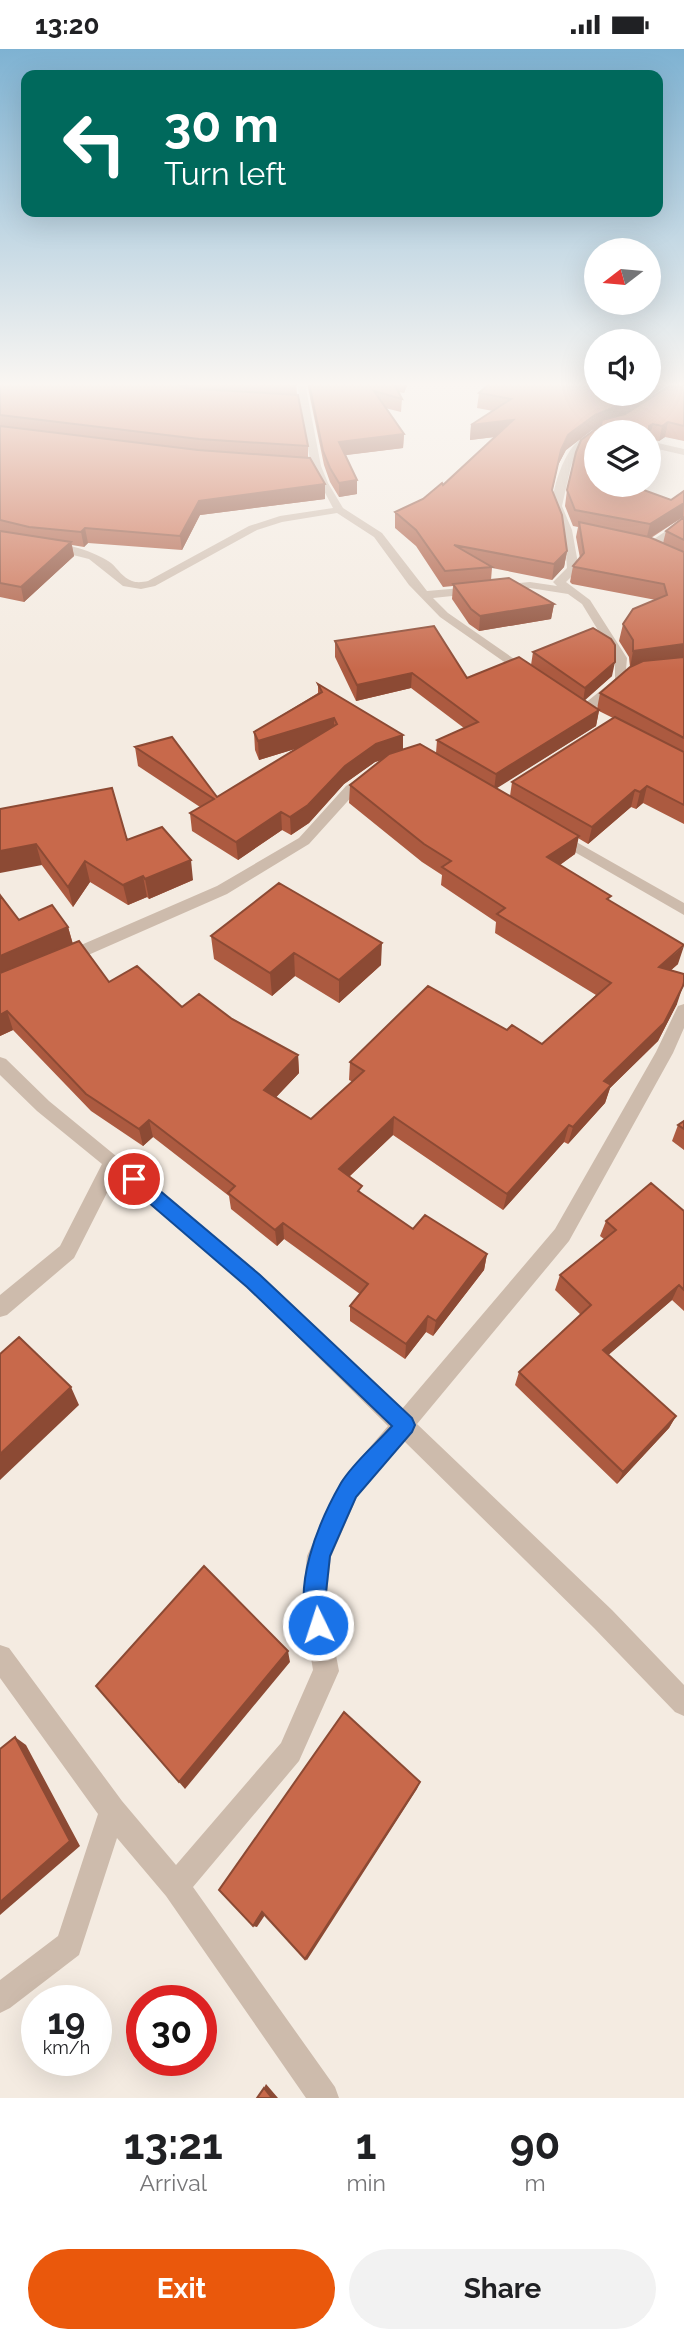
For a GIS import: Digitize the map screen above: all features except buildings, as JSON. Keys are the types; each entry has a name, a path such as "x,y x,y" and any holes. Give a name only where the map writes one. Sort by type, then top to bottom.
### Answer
{"street":[{"path":"319,479 339,510 378,535 424,595 443,615 538,680"},
{"path":"563,479 557,506 567,530 573,569 559,582 586,602 621,658 621,678"},
{"path":"40,548 84,552 100,560 125,584 138,587 151,584 253,528 280,519 339,510"},
{"path":"635,544 654,549 684,522"},
{"path":"567,530 580,533"},
{"path":"424,595 530,585 569,591"},
{"path":"584,710 621,678 636,671"},
{"path":"49,965 222,890 281,855 304,841 351,789 382,767"},
{"path":"542,827 684,911"},
{"path":"176,1886 290,1752 326,1671 314,1602 320,1556 349,1489 562,1235 664,1053 684,1010"},
{"path":"0,1065 43,1106 114,1162 254,1281 603,1619 684,1703"},
{"path":"0,1308 67,1252 114,1162"},
{"path":"0,1657 112,1811 176,1886 324,2098"},
{"path":"0,1998 69,1945 112,1811"}],"route":[{"path":"134,1179 254,1281 405,1425 349,1489 320,1556 314,1602 318,1625"}]}
